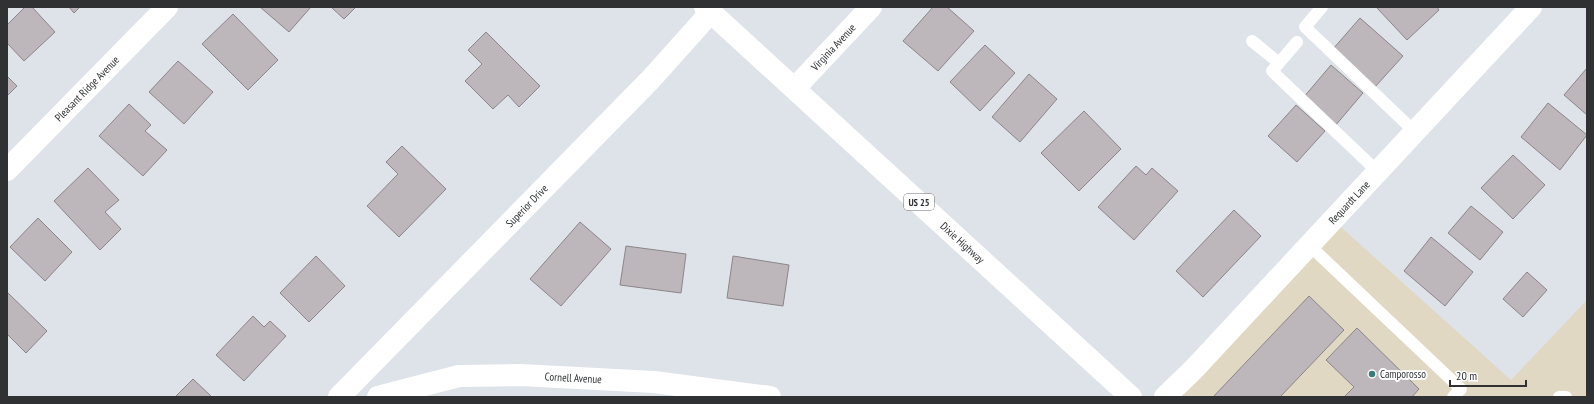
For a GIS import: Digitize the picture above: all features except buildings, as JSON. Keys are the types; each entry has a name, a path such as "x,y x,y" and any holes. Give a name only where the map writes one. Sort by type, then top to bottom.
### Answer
{"street":[{"name":"Pleasant Ridge Avenue","path":"7,170 167,7"},
{"name":"Virginia Avenue","path":"795,88 871,7"},
{"name":"Requardt Lane","path":"1165,397 1194,370 1531,7"},
{"name":"Dixie Highway","path":"708,10 1131,397"},
{"name":"Superior Drive","path":"339,397 651,79 708,10"},
{"name":"Cornell Avenue","path":"378,397 459,376 520,375 654,382 770,397"}],"lane":[{"path":"1318,8 1305,27 1415,132"},
{"path":"1252,41 1279,63"},
{"path":"1297,42 1272,71 1378,172"},
{"path":"1309,245 1461,389 1453,397"}],"shaded area":[{"path":"1333,220 1511,380 1587,300 1587,397 1164,397"}],"place":[{"name":"Camporosso","path":"1372,374"}]}
